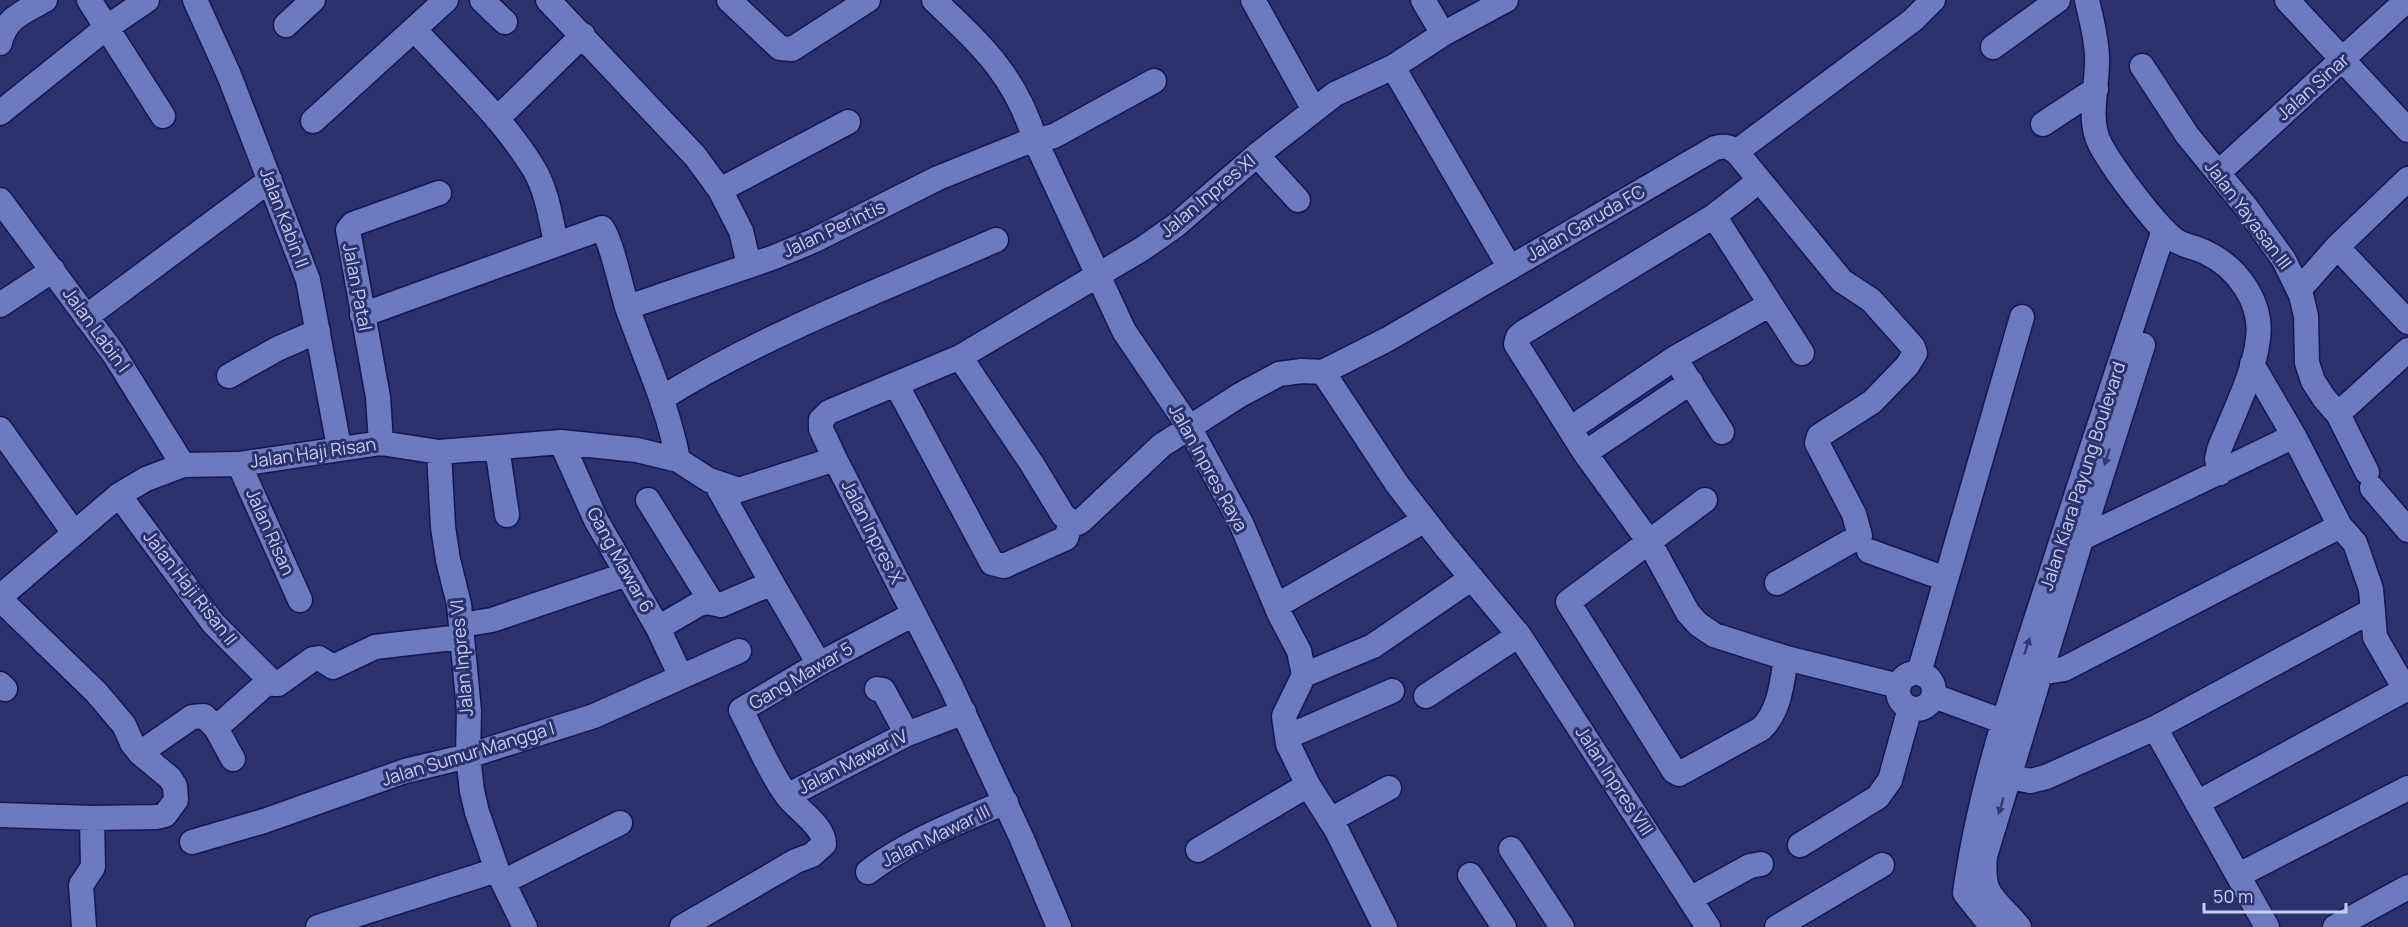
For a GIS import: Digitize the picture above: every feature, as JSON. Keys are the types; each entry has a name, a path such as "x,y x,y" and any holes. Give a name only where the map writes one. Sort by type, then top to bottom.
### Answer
{"street":[{"path":"0,43 3,31 11,20 45,0"},
{"path":"89,0 163,116"},
{"path":"0,113 106,28 147,0"},
{"name":"Jalan Kabin II","path":"195,0 229,75 308,280 339,447"},
{"path":"286,25 313,0"},
{"path":"313,121 446,0"},
{"path":"482,0 505,22"},
{"path":"548,0 680,138 720,190 741,231 749,265"},
{"path":"729,0 780,48 792,49 868,0"},
{"name":"Jalan Inpres Raya","path":"934,0 988,53 1014,86 1029,118 1035,140 1124,331 1190,427 1241,523 1276,606 1299,651 1304,675"},
{"path":"1253,0 1314,110"},
{"path":"1423,0 1443,34"},
{"name":"Jalan Inpres XI","path":"1098,275 1175,226 1257,155 1335,94 1393,67 1443,34 1506,0"},
{"path":"1777,583 1860,536 1854,514 1817,440 1819,436 1872,402 1915,353 1913,347 1871,300 1842,281 1736,152 1913,20 1933,0"},
{"path":"1992,47 2058,0"},
{"path":"2087,0 2096,42 2094,124 2098,140 2108,159 2171,236 2207,253 2228,267 2248,291 2258,316 2258,341 2252,364 2219,450 2217,459 2220,473"},
{"path":"2288,0 2408,130"},
{"name":"Jalan Sinar","path":"2218,173 2407,0"},
{"path":"414,29 498,119 535,170 546,196 556,244"},
{"path":"498,119 583,35"},
{"name":"Jalan Yayasan III","path":"2142,66 2187,135 2268,236 2284,260 2299,290 2306,316 2307,363 2313,381 2338,414 2370,480 2408,530"},
{"path":"1393,67 1510,268"},
{"name":"Jalan Perintis","path":"628,307 813,241 938,178 1035,140 1054,136 1154,81"},
{"path":"2043,124 2096,89"},
{"path":"720,190 848,122"},
{"name":"Jalan Garuda FC","path":"1071,522 1081,521 1162,445 1240,395 1280,374 1302,371 1323,372 1388,339 1714,148 1724,146 1736,152"},
{"path":"1257,155 1298,200"},
{"path":"2299,290 2337,247 2408,179"},
{"path":"86,317 270,180"},
{"path":"1750,188 1714,216 1524,332 1518,337 1516,344 1585,453 1650,543 1688,613 1698,624 1714,635 1786,658 1899,686"},
{"name":"Jalan Patal","path":"381,443 378,397 348,230 353,225 439,193"},
{"name":"Jalan Labin I","path":"0,200 133,382 183,465"},
{"path":"1714,216 1769,305 1802,353"},
{"path":"362,315 602,228 674,434 678,460"},
{"name":"Jalan Kiara Payung Boulevard","path":"2000,775 2070,544 2171,236"},
{"path":"662,398 694,378 776,335 996,240"},
{"path":"2337,247 2408,322"},
{"path":"0,304 53,270"},
{"name":"Jalan Inpres X","path":"1053,925 1006,802 964,712 835,459 821,429 821,420 829,412 960,357 1098,275"},
{"path":"1570,429 1675,358 1769,305"},
{"path":"1919,673 2022,317"},
{"path":"229,376 277,349 318,331"},
{"path":"2338,414 2408,350"},
{"path":"896,384 992,563 1004,566 1066,538 1071,522 1063,514 960,357"},
{"path":"1675,358 1722,432"},
{"path":"2197,803 2408,687 2398,677 2375,637 2371,589 2355,543 2340,526 2294,436 2252,364"},
{"name":"Jalan Inpres VIII","path":"1323,372 1396,484 1519,635 1708,927"},
{"path":"1585,453 1691,382"},
{"path":"0,429 74,533"},
{"path":"2070,544 2294,436"},
{"name":"Jalan Haji Risan","path":"2,592 119,495 146,479 183,465 239,464 339,447 381,443 439,452 561,442 637,450 678,460 715,482 739,490 835,459"},
{"name":"Gang Mawar 6","path":"561,442 596,520 658,628 681,677"},
{"path":"497,447 507,515"},
{"name":"Jalan Inpres VI","path":"439,452 443,527 459,604 469,711 468,756 477,812 500,876 525,927"},
{"name":"Jalan Risan","path":"239,464 300,600"},
{"path":"715,482 819,664"},
{"name":"Jalan Haji Risan II","path":"119,495 213,623 268,681"},
{"path":"648,500 712,603"},
{"path":"1705,500 1568,602 1678,774 1761,729 1767,723 1773,713 1786,658"},
{"path":"1276,606 1425,520"},
{"path":"2029,675 2064,669 2340,526"},
{"path":"1869,551 1946,579"},
{"path":"216,728 268,681 278,684 313,659 319,658 333,668 375,647 461,631 627,574"},
{"path":"1385,927 1288,744 1284,716 1304,675 1373,646 1472,578"},
{"path":"658,628 699,604 721,605 772,583"},
{"path":"0,815 92,818 156,817 167,813 176,800 175,786 170,778 140,753 123,725 96,692 2,592"},
{"path":"2000,775 2030,781 2046,777 2155,728 2373,610"},
{"name":"Gang Mawar 5","path":"787,796 741,710 819,664 914,614"},
{"path":"1426,696 1519,635"},
{"name":"Jalan Sumur Mangga I","path":"192,842 264,821 405,771 468,756 594,716 739,651"},
{"path":"1919,673 1929,677 1934,685 1934,696 1929,704 1920,709 1910,708 1903,703 1899,695 1899,686 1903,678 1919,673"},
{"path":"877,689 883,690 907,734"},
{"path":"1287,737 1392,691"},
{"path":"1934,696 2013,726"},
{"path":"1800,845 1878,797 1885,789 1890,780 1910,708"},
{"name":"Jalan Mawar IV","path":"682,927 820,849 824,844 824,838 787,796 907,734 964,712"},
{"path":"140,753 192,717 204,716 216,728 234,759"},
{"path":"2155,728 2267,927"},
{"path":"1992,927 1965,893 1971,855 2000,775"},
{"path":"2000,775 1983,877 1989,893 2019,927"},
{"path":"1198,850 1308,785"},
{"path":"1330,820 1389,788"},
{"path":"2239,875 2408,788"},
{"name":"Jalan Mawar III","path":"868,872 881,862 930,837 1006,802"},
{"path":"84,927 81,885 93,867 92,818"},
{"path":"318,927 500,876 620,823"},
{"path":"1511,849 1562,927"},
{"path":"1690,899 1750,866 1761,864"},
{"path":"1777,927 1882,865"},
{"path":"1470,875 1504,927"},
{"path":"2335,927 2408,887"}]}
